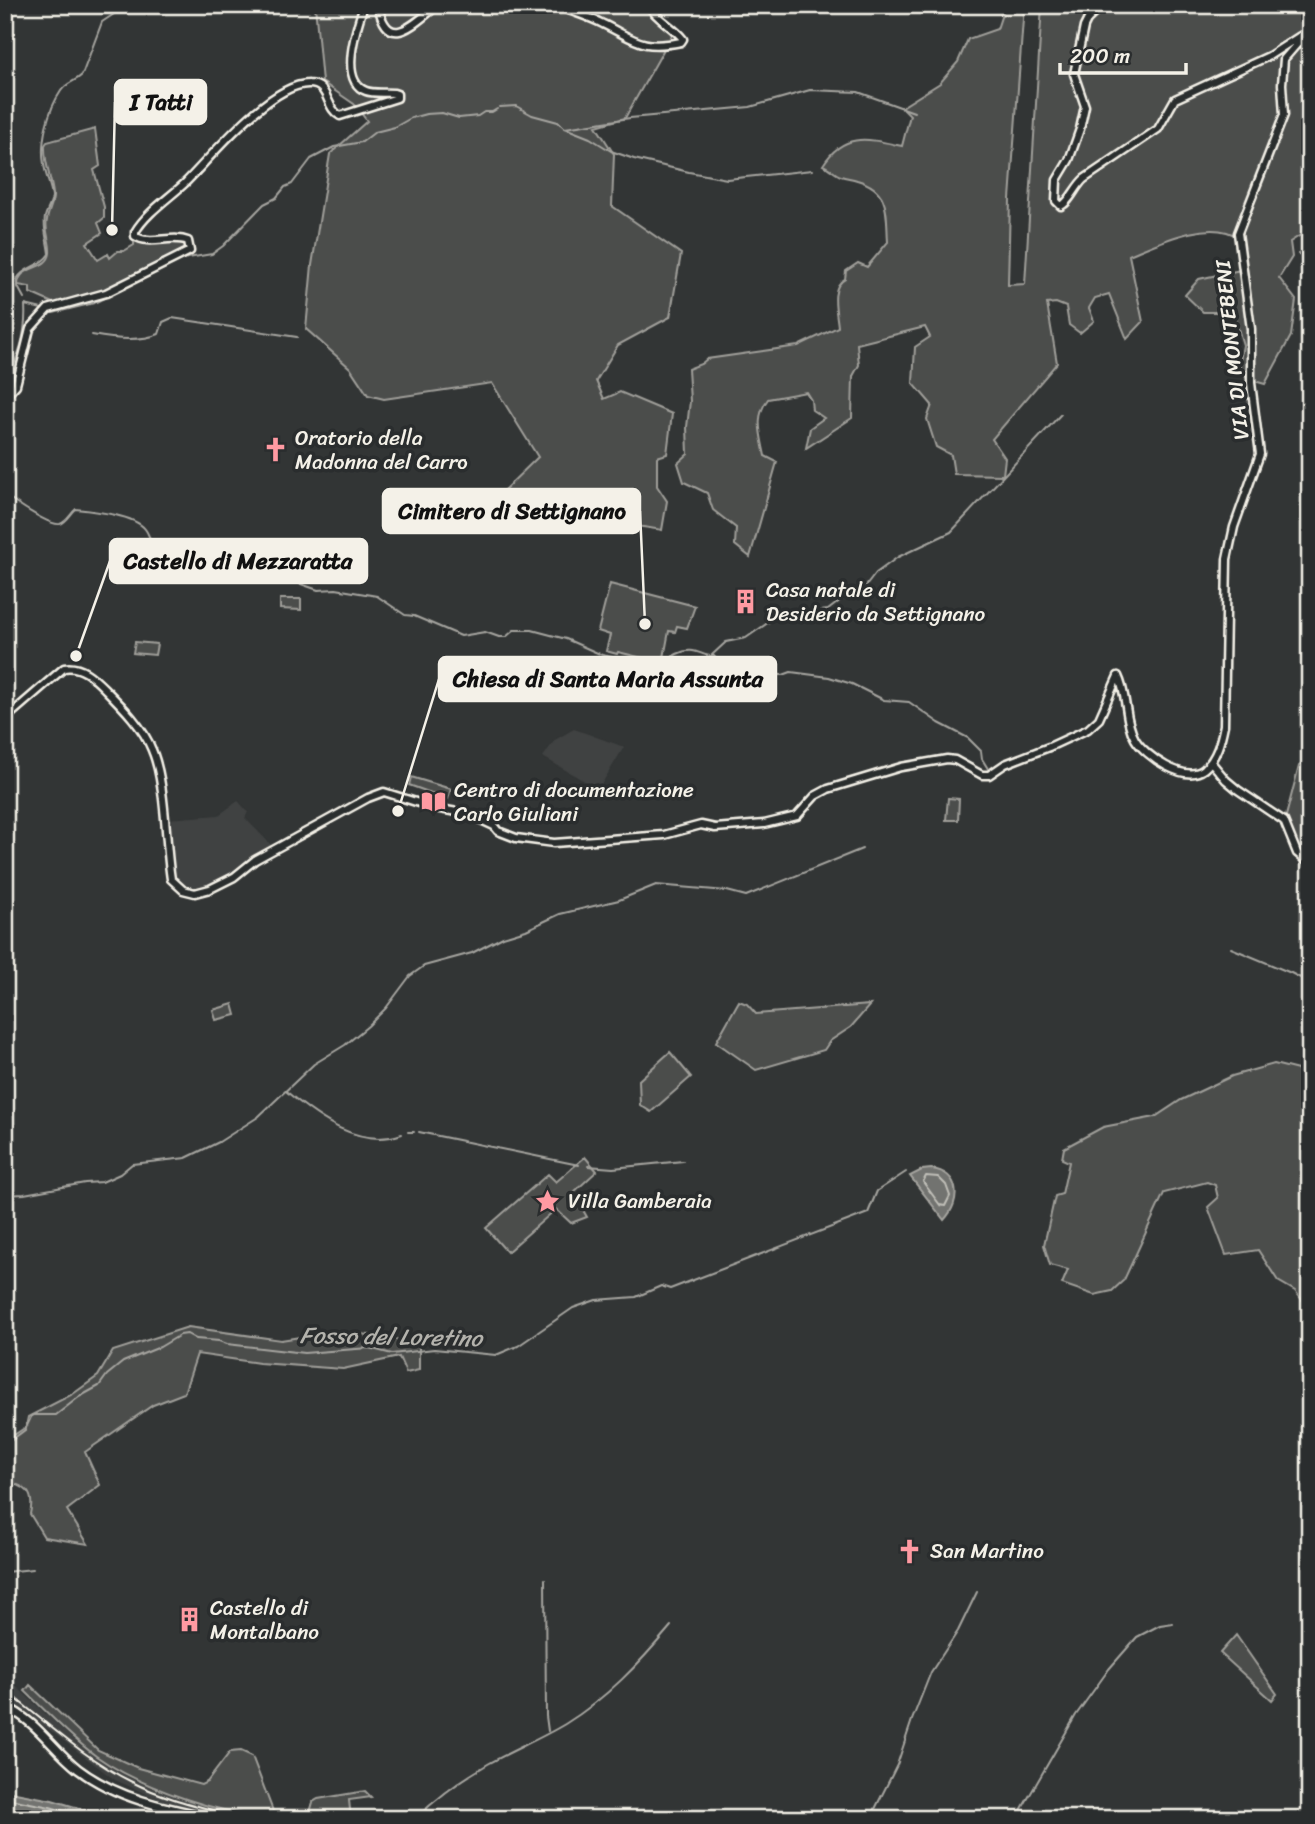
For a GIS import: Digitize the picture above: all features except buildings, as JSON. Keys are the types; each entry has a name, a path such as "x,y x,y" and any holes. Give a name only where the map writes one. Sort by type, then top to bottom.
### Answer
{"main road":[{"path":"5,1706 34,1724 75,1766 90,1776 144,1802 219,1819"}],"street":[{"path":"5,397 16,385 30,329 48,309 106,293 189,253 191,250 188,241 180,238 143,240 135,236 135,232 231,134 285,91 305,84 319,85 333,111 340,116 397,98 394,93 367,92 358,86 352,77 351,58 364,5"},
{"path":"378,5 386,26 396,33 405,30 438,5"},
{"path":"556,5 603,24 638,43 650,45 681,42 683,39 680,35 659,19 648,5"},
{"path":"867,5 878,5"},
{"path":"1103,5 1088,19 1077,61 1075,79 1085,106 1069,160 1057,180 1056,201 1061,206 1084,179 1158,128 1175,99 1269,56 1310,29"},
{"name":"VIA DI MONTEBENI","path":"1211,762 1220,743 1224,724 1226,578 1229,550 1234,527 1260,453 1251,383 1252,343 1238,230 1284,115 1284,59 1310,29"},
{"path":"5,719 64,668 80,669 91,676 121,705 145,736 152,750 159,776 171,879 183,890 195,893 228,881 262,856 368,798 384,792 426,806 468,814 516,838 554,843 664,835 701,825 726,827 785,820 797,816 815,796 828,789 925,761 955,760 982,775 989,775 1005,764 1088,729 1098,719 1118,676 1133,737 1145,752 1159,763 1183,771 1199,772 1211,762 1238,790 1284,821 1297,853 1310,863"}],"shaded area":[{"path":"315,5 653,5 672,35 625,118 596,126 614,154 612,206 681,254 670,317 618,345 596,381 604,399 620,392 672,414 667,454 657,457 657,486 667,501 662,530 555,511 516,498 504,490 538,457 492,383 384,399 368,395 350,368 306,329 312,265 330,154 367,121 354,104 322,82"},
{"path":"1005,5 1024,5 1010,199 1008,285 1025,284 1042,5 1310,5 1310,236 1304,233 1290,242 1292,257 1279,278 1296,300 1291,336 1265,384 1247,379 1239,366 1243,345 1233,312 1203,312 1185,295 1199,279 1245,269 1239,238 1227,232 1214,230 1184,234 1129,255 1143,322 1127,339 1109,294 1095,298 1089,308 1094,321 1080,333 1069,325 1066,307 1056,303 1047,304 1057,363 992,439 1005,458 1003,475 954,474 951,455 936,447 927,419 932,405 913,383 915,347 930,337 925,327 857,344 859,365 853,376 852,418 806,448 810,428 824,418 812,410 811,400 806,392 768,399 764,406 760,426 765,456 777,462 750,557 735,545 736,528 713,510 707,493 684,482 678,463 688,454 688,369 707,359 798,346 838,327 835,301 837,288 845,279 846,271 858,263 867,267 888,242 886,212 881,196 868,184 839,175 823,165 831,154 849,142 868,140 902,146 910,115 902,107 940,83 958,62 968,39 997,29"},
{"path":"95,129 100,166 94,170 104,207 104,218 98,223 102,233 87,243 98,260 108,254 110,258 118,251 124,251 134,245 134,241 182,240 187,242 189,248 103,292 57,305 30,293 30,287 18,285 23,274 44,263 50,253 46,224 53,194 45,145 47,142"},
{"path":"610,584 695,606 687,628 677,626 675,632 669,631 663,663 606,651 610,635 598,631"},
{"path":"280,599 301,599 301,610 280,609"},
{"path":"135,642 157,644 155,655 133,653"},
{"path":"574,729 624,747 601,785 596,783 593,786 543,757 555,740"},
{"path":"1310,761 1310,858 1300,851 1286,816 1299,766"},
{"path":"411,777 451,789 448,799 409,785"},
{"path":"948,798 959,799 958,820 946,820"},
{"path":"238,801 248,812 245,818 273,847 255,856 235,874 208,887 186,889 174,879 167,819 219,815"},
{"path":"739,1001 747,1004 756,1014 870,1005 851,1027 830,1041 824,1050 756,1070 716,1042"},
{"path":"233,1004 236,1015 216,1020 213,1010"},
{"path":"670,1052 691,1077 651,1112 640,1105 639,1080"},
{"path":"1274,1064 1310,1073 1310,1310 1295,1291 1278,1281 1258,1250 1226,1255 1208,1207 1218,1198 1215,1185 1207,1182 1164,1193 1124,1280 1112,1291 1094,1295 1062,1284 1068,1270 1050,1265 1044,1245 1055,1196 1062,1194 1069,1162 1062,1159 1064,1148 1103,1127 1155,1117 1181,1100 1232,1076"},
{"name":"Villa Gamberaia","path":"585,1157 597,1171 573,1193 587,1217 571,1223 556,1209 507,1252 486,1228 548,1174 556,1182"},
{"path":"188,1327 281,1340 319,1334 351,1333 387,1337 419,1345 419,1370 406,1373 399,1357 343,1369 259,1363 197,1354 184,1393 153,1405 85,1452 100,1485 67,1510 88,1544 44,1537 30,1514 30,1495 18,1485 5,1481 5,1441 26,1427 28,1417 73,1394 98,1376 113,1351"},
{"path":"1236,1635 1277,1694 1272,1700 1220,1653"},
{"path":"5,1676 77,1743 111,1767 136,1781 167,1793 254,1819 228,1819 165,1802 115,1780 5,1696"},
{"path":"30,1685 98,1750 138,1768 201,1785 207,1782 230,1752 241,1751 252,1756 273,1811 287,1819 240,1814 187,1800 115,1768 68,1733 25,1691"},
{"path":"365,1791 371,1797 349,1800 351,1819 291,1819 309,1816 313,1802 318,1799"}],"water":[{"path":"931,1169 948,1176 955,1188 954,1204 944,1220 910,1176"},
{"path":"5,1791 52,1800 115,1819 5,1819"}],"waterway":[{"path":"24,298 17,279 49,254 45,217 52,196 43,146 52,107 63,88 82,75 102,22 117,12 143,5"},
{"path":"565,128 630,118 750,107 810,90 858,92 914,112"},
{"path":"500,107 516,106 532,115 558,122 611,151 689,172 727,179 812,170"},
{"path":"48,312 94,303 182,259 212,254 264,204 292,184 311,159 334,147 362,142 375,132 426,114 442,113 459,118 478,116 497,109"},
{"path":"1298,254 1310,259"},
{"path":"5,384 21,346 25,305 42,309"},
{"path":"92,335 126,339 152,337 159,334 163,322 172,318 297,337"},
{"path":"712,655 726,642 746,638 782,613 800,614 828,610 845,597 863,590 876,573 898,557 951,532 1061,414"},
{"path":"5,495 55,524 65,521 76,509 113,514 132,520 145,529 155,552 161,558 187,553 206,564 223,560 252,565 267,555 274,555 280,559 288,576 301,584 318,590 336,589 377,596 405,615 414,616 461,636 485,632 506,637 514,630 532,630 566,639 602,655 652,665 662,663 677,654 693,651 714,656 722,666 741,674 783,675 791,672 829,677 852,684 884,700 909,702 939,723 968,738 981,751 982,759 990,772"},
{"path":"5,1195 102,1182 120,1174 132,1164 186,1158 219,1142 258,1117 314,1064 345,1045 368,1026 386,1008 410,976 424,966 472,953 560,914 619,900 656,885 727,891 746,896 862,849"},
{"path":"1231,948 1310,983"},
{"path":"287,1092 326,1121 355,1134 386,1138 402,1134"},
{"path":"408,1132 414,1132"},
{"path":"419,1132 579,1165"},
{"path":"588,1166 613,1168 683,1161"},
{"name":"Fosso del Loretino","path":"5,1445 25,1430 32,1415 56,1415 99,1386 107,1375 123,1362 160,1347 180,1335 187,1334 196,1339 227,1344 304,1353 369,1348 392,1354 434,1349 496,1355 518,1346 573,1308 596,1300 636,1297 661,1286 670,1289 868,1213 877,1191 906,1172"},
{"path":"5,1572 33,1569"},
{"path":"545,1579 548,1731"},
{"path":"870,1819 897,1765 931,1672 958,1631 977,1592"},
{"path":"1016,1819 1076,1715 1109,1669 1137,1637 1160,1625 1173,1623"},
{"path":"415,1819 469,1776 565,1724 595,1703 635,1666 671,1626"}],"railway":[{"path":"5,1690 66,1739 115,1773 159,1794 245,1819"}],"place":[{"name":"I Tatti","path":"112,230"},
{"name":"Oratorio della Madonna del Carro","path":"275,450"},
{"name":"Casa natale di Desiderio da Settignano","path":"746,602"},
{"name":"Cimitero di Settignano","path":"645,624"},
{"name":"Castello di Mezzaratta","path":"76,656"},
{"name":"Centro di documentazione Carlo Giuliani","path":"434,802"},
{"name":"Chiesa di Santa Maria Assunta","path":"398,811"},
{"name":"Villa Gamberaia","path":"548,1201"},
{"name":"San Martino","path":"910,1551"},
{"name":"Castello di Montalbano","path":"190,1620"}]}
